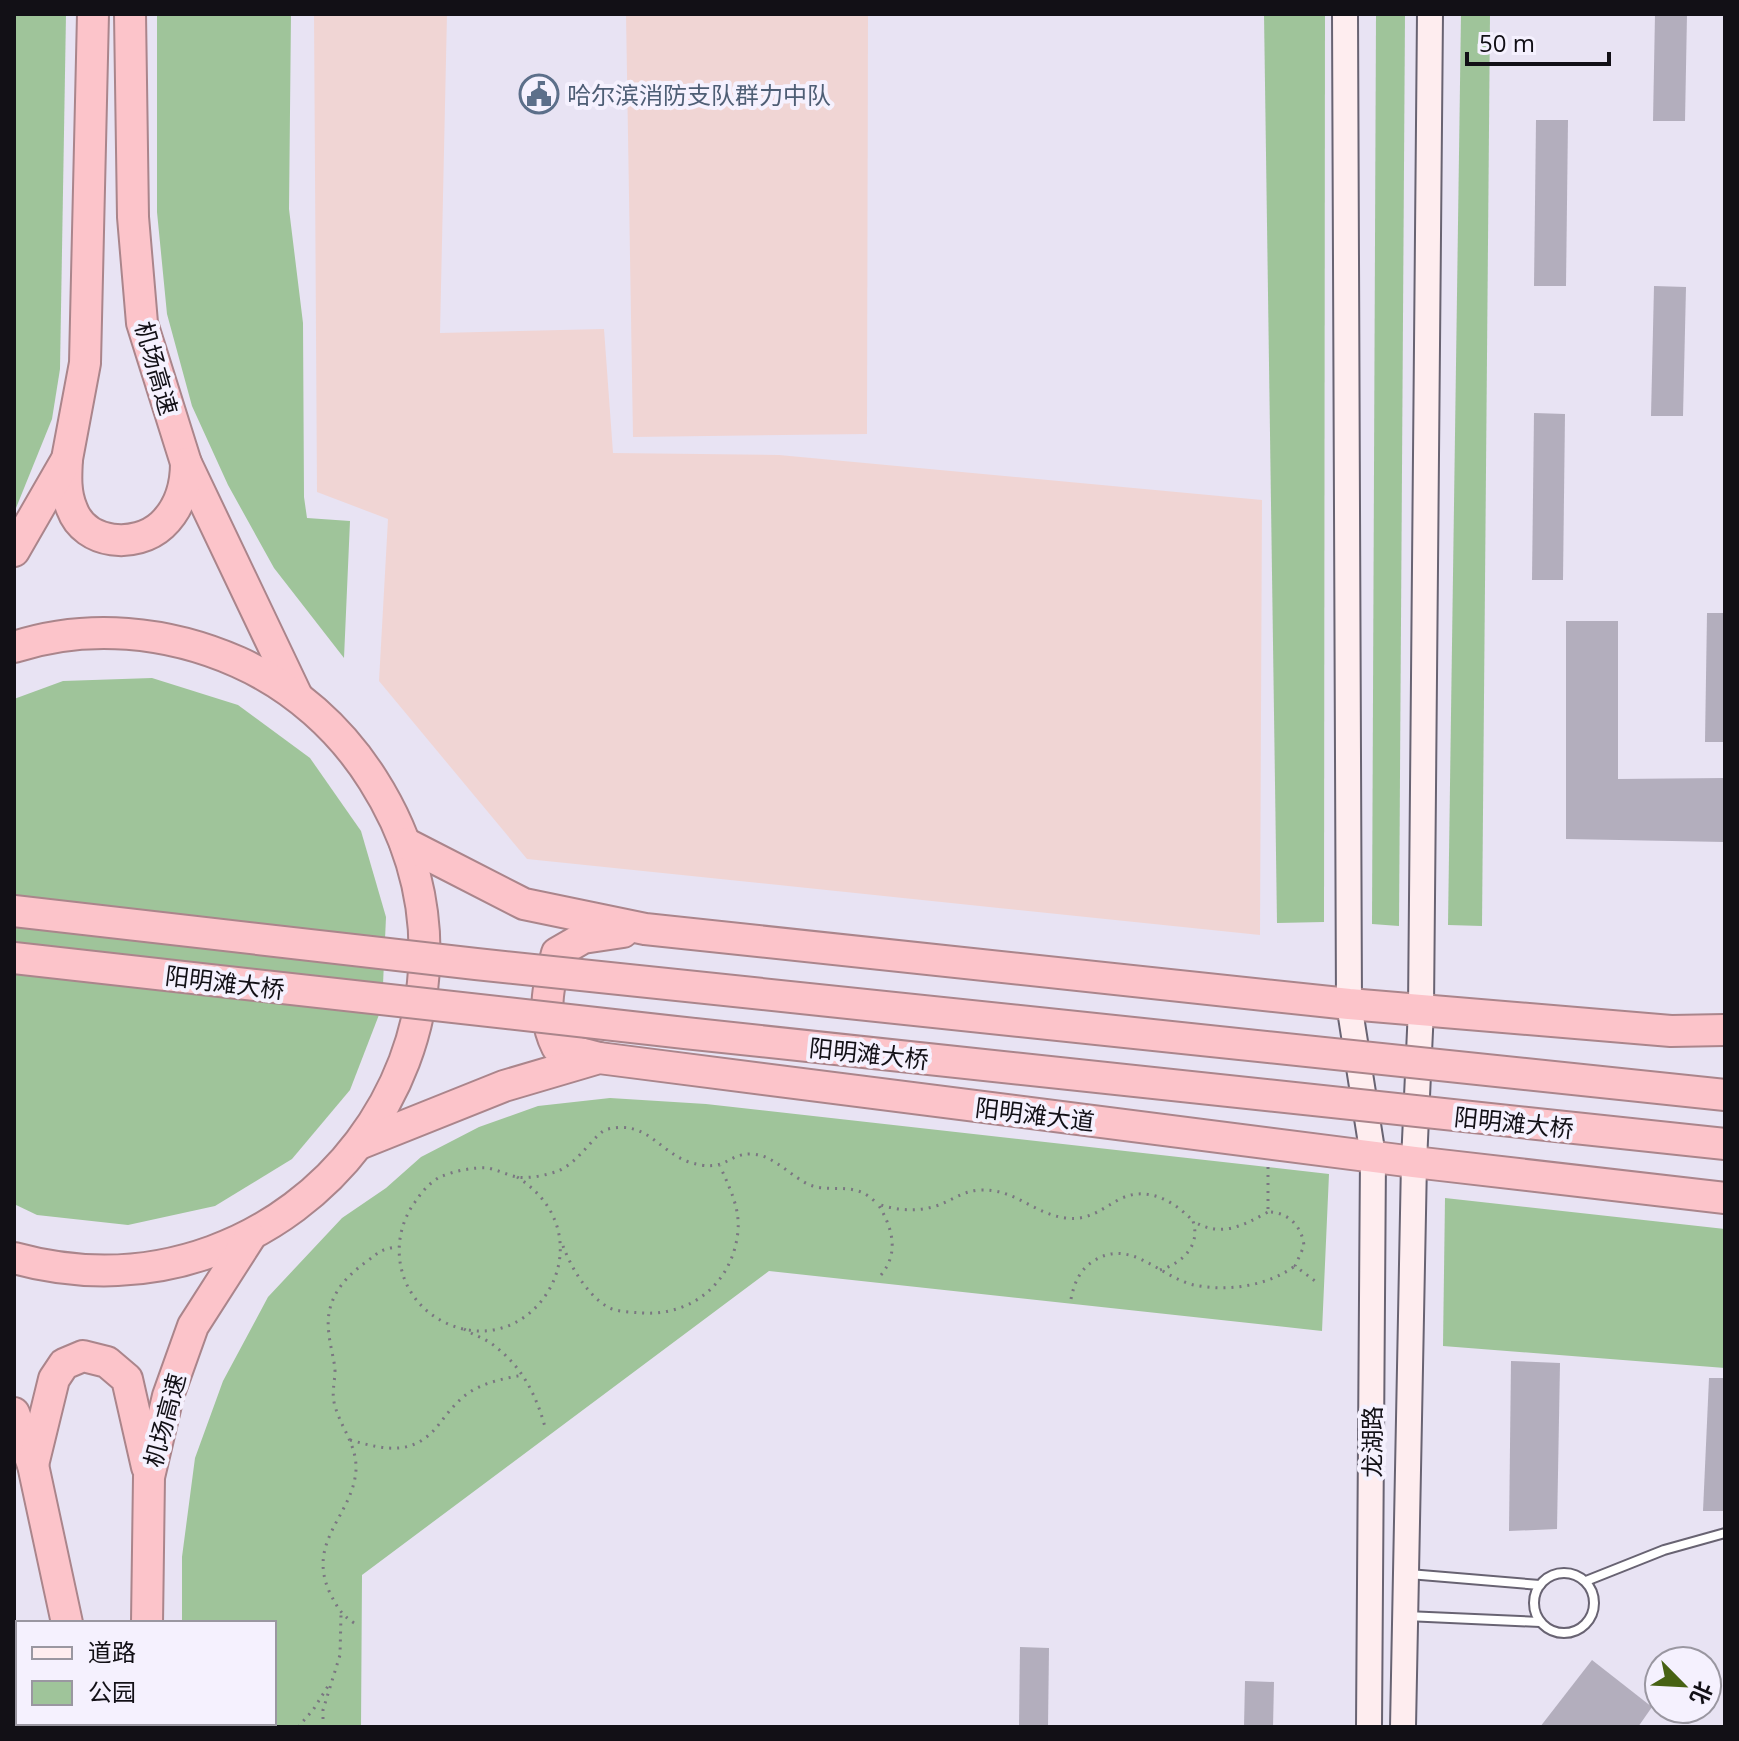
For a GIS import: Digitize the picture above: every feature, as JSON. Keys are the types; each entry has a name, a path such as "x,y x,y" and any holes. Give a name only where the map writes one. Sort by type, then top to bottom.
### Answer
{"highway":[{"path":"93,14 85,363 67,459 66,486 72,511 83,526 103,539 124,541 141,537 160,527 181,496 186,463"},
{"name":"机场高速","path":"130,14 133,217 142,323 186,463 297,696"},
{"path":"14,551 67,459"},
{"path":"14,647 75,634 122,633 169,639 214,651 257,671 297,696 332,726 362,762 387,801 405,843 419,894 423,934 421,999 408,1051 388,1100 359,1144 310,1197 250,1237 211,1254 170,1265 127,1271 85,1271 42,1266 14,1258"},
{"path":"405,843 524,904 645,929 1349,1004 1671,1031 1725,1041"},
{"name":"阳明滩大桥","path":"14,911 476,964 1725,1095"},
{"path":"599,1058 557,1047 548,1029 548,985 557,953 583,938 645,929"},
{"name":"阳明滩大桥","path":"14,958 1725,1144"},
{"path":"1671,1031 1725,1030"},
{"name":"阳明滩大道","path":"359,1144 504,1086 599,1058 1414,1162 1725,1198"},
{"path":"1538,1176 1725,1179"},
{"name":"机场高速","path":"147,1621 149,1477 168,1396 193,1326 250,1237"},
{"path":"33,1465 54,1379 64,1364 83,1356 107,1362 127,1379 149,1477"},
{"path":"14,1413 33,1465 67,1621"}],"main road":[{"name":"龙湖路","path":"1345,14 1349,1004 1373,1156 1369,1727"},
{"name":"龙湖路","path":"1403,1727 1414,1162 1421,1009 1430,14"}],"lane":[{"path":"1586,1581 1664,1550 1725,1533"},
{"path":"1560,1573 1578,1576 1586,1581 1591,1589 1594,1607 1587,1624 1572,1633 1563,1634 1546,1628 1534,1606 1534,1597 1540,1585 1560,1573"},
{"path":"1406,1574 1540,1585"},
{"path":"1405,1616 1540,1622"}],"path":[{"path":"517,1177 552,1173 570,1165 606,1129 642,1131 677,1157 702,1165 720,1166 743,1155 756,1154 812,1185 855,1190 891,1209 913,1210 937,1205 973,1191 996,1191 1014,1195 1057,1216 1078,1218 1097,1213 1124,1197 1143,1194 1167,1199 1193,1221 1207,1227 1225,1230 1242,1227 1268,1212 1276,1212 1288,1217 1302,1234 1304,1246 1295,1266 1262,1282 1221,1288 1181,1282 1131,1254 1116,1253 1106,1255 1084,1270 1073,1287 1071,1299"},
{"path":"1268,1143 1268,1212"},
{"path":"545,1427 523,1375 491,1344 438,1319 418,1302 404,1279 398,1247 409,1210 439,1178 459,1171 487,1168 517,1177 534,1189 546,1204 574,1269 599,1300 612,1309 660,1313 694,1304 716,1283 726,1267 738,1229 736,1206 720,1166"},
{"path":"878,1204 890,1227 893,1245 889,1262 881,1275"},
{"path":"1160,1271 1179,1263 1189,1252 1195,1236 1193,1221"},
{"path":"462,1328 480,1331 507,1326 533,1310 552,1284 562,1243"},
{"path":"323,1727 323,1710 340,1655 341,1615 326,1585 323,1563 330,1532 345,1507 354,1481 356,1463 332,1393 335,1374 328,1330 332,1301 348,1274 381,1249 398,1247"},
{"path":"1295,1266 1319,1284"},
{"path":"350,1440 393,1450 411,1446 426,1439 449,1410 474,1389 523,1375"},
{"path":"341,1615 354,1623"},
{"path":"298,1727 313,1710 334,1676"}],"shaded area":[{"path":"314,14 447,14 440,333 604,329 613,453 779,455 1262,500 1260,935 527,859 379,681 388,519 317,492"},
{"path":"626,14 868,14 867,434 633,437"}],"green space":[{"path":"14,14 66,14 60,369 52,419 14,513"},
{"path":"157,14 291,14 289,209 303,323 304,497 307,518 350,521 344,658 274,568 228,485 192,406 167,314 157,212"},
{"path":"1264,14 1325,14 1324,922 1277,923"},
{"path":"1376,14 1405,14 1399,926 1372,924"},
{"path":"1461,14 1490,14 1482,926 1448,925"},
{"path":"152,678 238,705 310,758 361,831 386,917 382,1007 350,1090 292,1159 215,1206 128,1225 37,1215 14,1204 14,699 63,681"},
{"path":"610,1098 706,1104 1329,1174 1322,1331 769,1271 362,1575 361,1727 182,1727 276,1725 276,1621 182,1621 182,1557 195,1458 223,1381 268,1297 342,1218 386,1188 421,1157 479,1127 538,1106"},
{"path":"1445,1198 1725,1229 1725,1368 1443,1346"}],"building":[{"path":"1655,14 1687,14 1685,121 1653,121"},
{"path":"1536,120 1568,120 1566,286 1534,286"},
{"path":"1654,286 1686,287 1683,416 1651,416"},
{"path":"1534,413 1565,414 1563,580 1532,580"},
{"path":"1707,613 1725,613 1725,742 1705,742"},
{"path":"1566,621 1618,621 1618,779 1725,778 1725,842 1566,839"},
{"path":"1511,1361 1560,1363 1557,1529 1509,1531"},
{"path":"1709,1378 1725,1378 1725,1511 1703,1511"},
{"path":"1020,1647 1049,1648 1048,1727 1019,1727"},
{"path":"1592,1660 1643,1700 1643,1720 1638,1727 1540,1727"},
{"path":"1245,1681 1274,1682 1273,1727 1244,1727"}],"place":[{"name":"哈尔滨消防支队群力中队","path":"539,94"}]}
